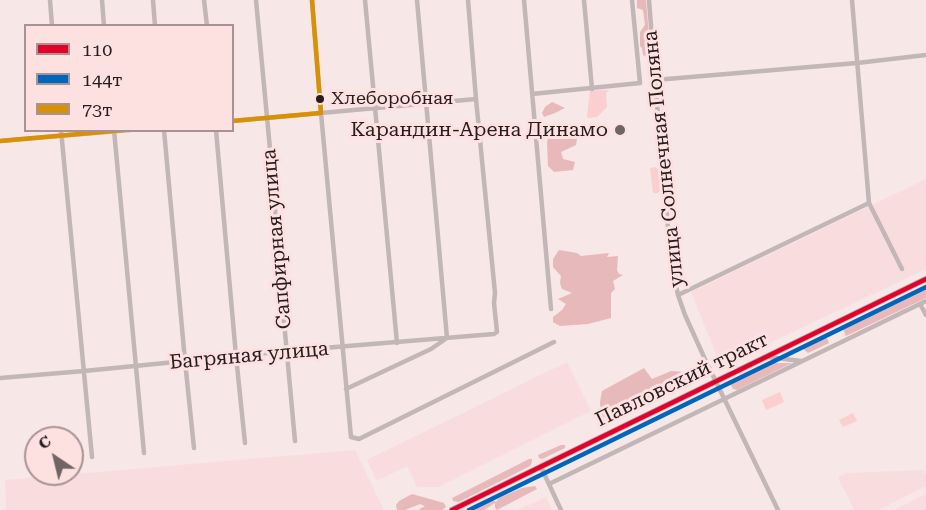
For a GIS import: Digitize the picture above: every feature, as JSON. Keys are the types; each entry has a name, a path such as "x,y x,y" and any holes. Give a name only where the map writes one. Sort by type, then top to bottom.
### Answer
{"main road":[{"name":"Павловский тракт","path":"452,510 926,279"}],"street":[{"path":"50,0 52,24"},
{"path":"102,0 104,24"},
{"path":"153,0 155,24"},
{"path":"204,0 207,24"},
{"name":"Сапфирная улица","path":"256,0 296,441"},
{"path":"312,0 351,437 359,439 554,342"},
{"path":"365,0 398,343"},
{"path":"346,389 432,349 447,338 417,0"},
{"path":"234,121 476,99 468,0"},
{"path":"524,0 551,309"},
{"path":"584,0 592,89"},
{"path":"532,94 640,83 632,0"},
{"name":"улица Солнечная Поляна","path":"649,0 671,261 685,315 724,399"},
{"path":"852,0 869,203 902,269"},
{"path":"655,80 926,55"},
{"name":"Багряная улица","path":"0,378 494,334 497,332 495,293 476,99"},
{"path":"0,141 88,132"},
{"path":"114,132 144,453"},
{"path":"164,132 194,448"},
{"path":"216,132 245,443"},
{"path":"62,133 92,457"},
{"path":"678,295 869,203"},
{"path":"549,484 923,303 926,315"},
{"path":"767,357 801,361"},
{"path":"724,399 778,510"},
{"path":"541,467 561,510"}],"shaded area":[{"path":"637,0 646,0 650,47 650,54 647,57 643,55 640,46 640,32 645,25 643,10 637,8"},
{"path":"607,90 609,92 606,92 607,107 597,117 588,118 590,91"},
{"path":"552,102 565,108 544,117 542,113 545,107"},
{"path":"568,125 579,126 576,145 561,152 563,159 575,162 573,170 554,172 548,166 547,142 550,132"},
{"path":"656,167 659,171 660,190 658,193 653,193 650,168"},
{"path":"926,179 926,269 721,366 691,292"},
{"path":"559,250 577,253 581,256 609,253 607,257 618,256 617,270 623,275 613,281 615,289 611,293 611,318 588,324 560,326 553,322 553,317 566,304 558,299 572,293 562,289 561,276 553,267 553,259"},
{"path":"926,289 926,298 846,336 843,329"},
{"path":"826,336 829,343 808,353 802,348"},
{"path":"567,362 591,411 439,487 417,487 407,466 377,481 367,460"},
{"path":"771,363 792,363 737,390 733,389 732,382"},
{"path":"644,368 652,379 671,371 686,372 689,378 613,418 601,417 602,391"},
{"path":"780,392 784,402 766,410 762,400"},
{"path":"853,413 857,421 843,427 839,420"},
{"path":"565,445 565,448 542,459 539,458 538,455"},
{"path":"355,450 384,510 6,510 5,480 24,478 24,486 84,486 84,473"},
{"path":"532,459 530,466 459,502 453,501 452,498"},
{"path":"923,470 926,475 926,486 879,510 854,510 838,477 847,473"},
{"path":"535,486 537,489 497,510 495,503 484,510 468,510 489,499 496,502 499,498 522,488"},
{"path":"412,494 444,503 446,507 442,510 418,510 425,506 420,504 405,510 397,510 396,505 399,501"},
{"path":"926,494 926,510 894,510"},
{"path":"546,497 552,510 518,510"}],"transit line":[{"name":"73т","path":"234,121 321,113 312,0"},
{"name":"73т","path":"0,141 101,132"},
{"name":"110","path":"452,510 926,279"},
{"name":"144т","path":"469,510 926,287"}],"place":[{"name":"Хлеборобная","path":"320,99"},
{"name":"Карандин-Арена Динамо","path":"620,130"}]}
